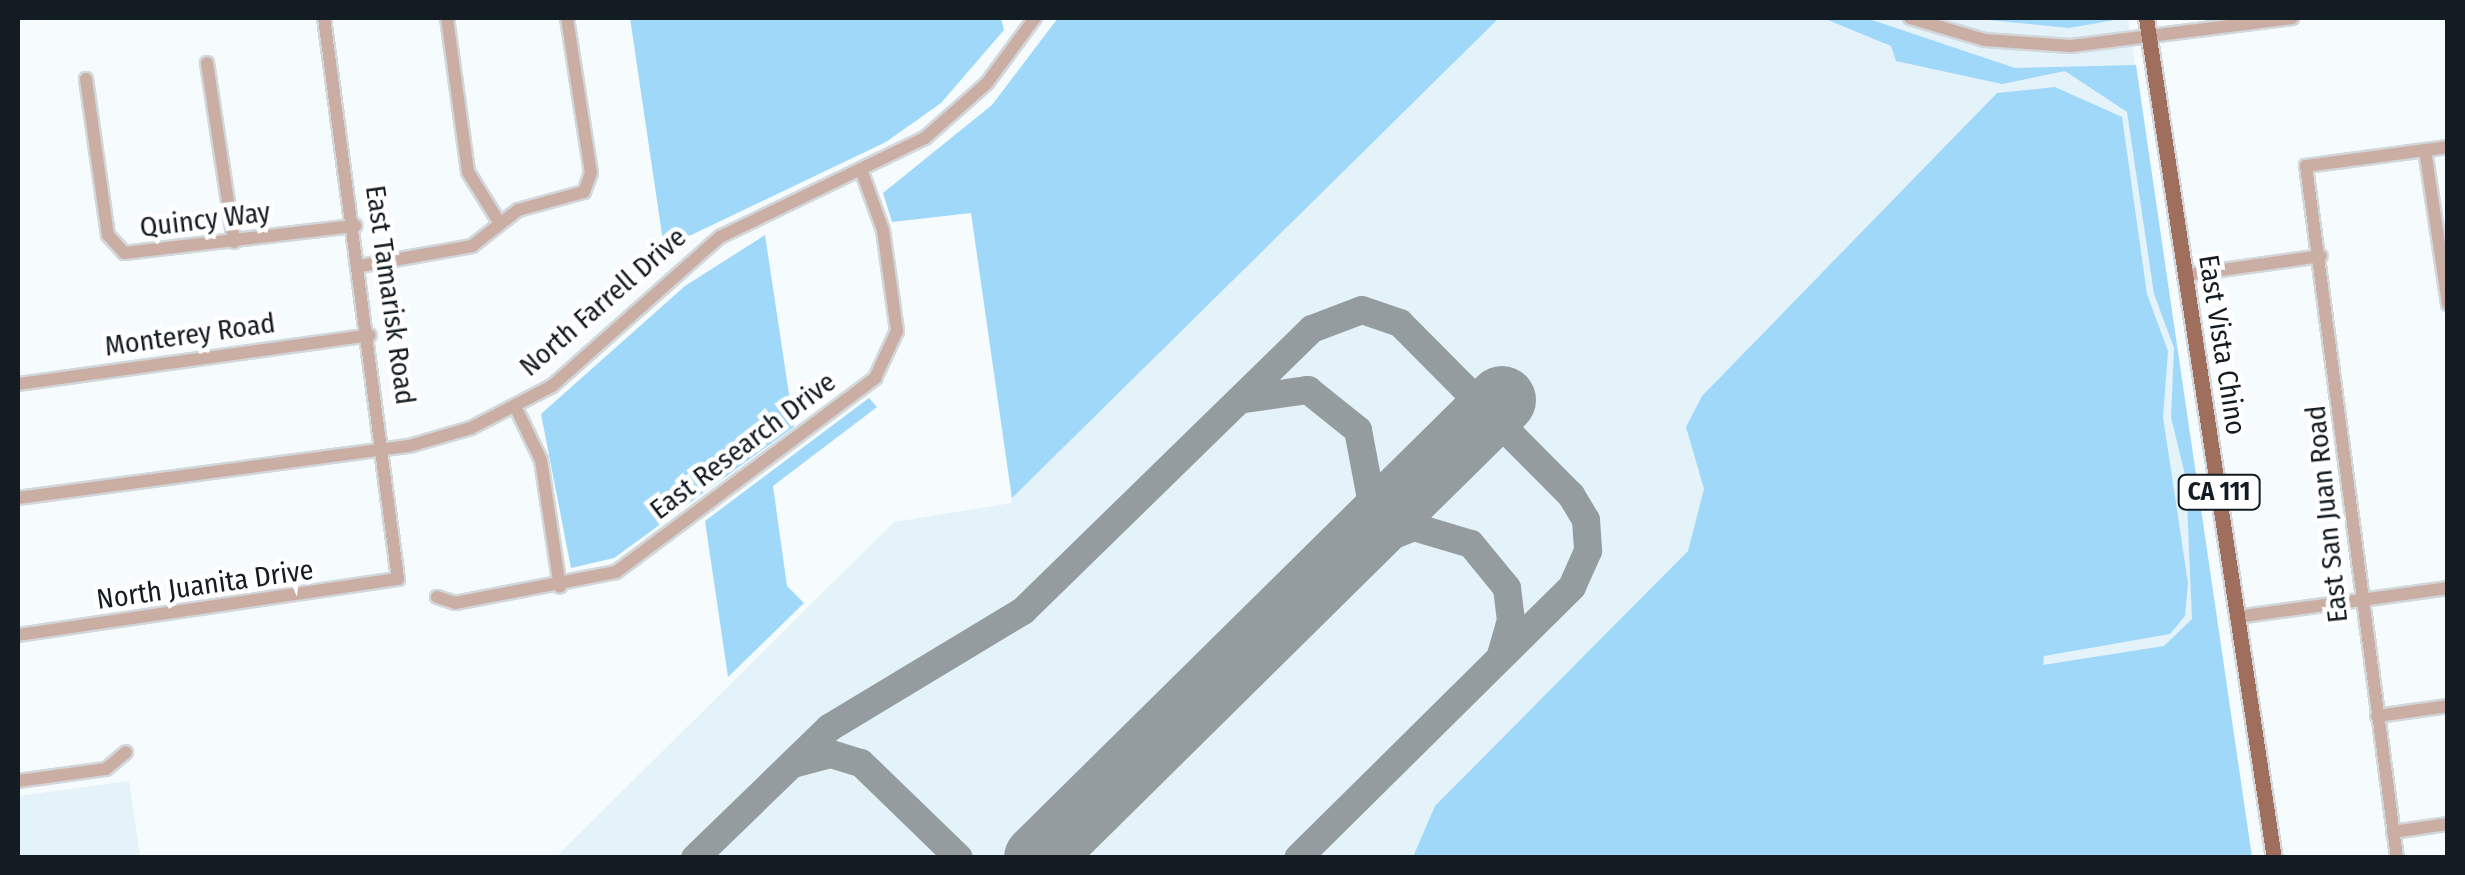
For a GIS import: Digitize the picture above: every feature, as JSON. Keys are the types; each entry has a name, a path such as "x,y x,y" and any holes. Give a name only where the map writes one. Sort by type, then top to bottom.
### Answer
{"main road":[{"name":"East Vista Chino","path":"2146,18 2274,858"}],"street":[{"name":"East Tamarisk Road","path":"324,18 386,448 398,580"},
{"path":"447,18 468,172 498,222"},
{"path":"360,266 472,246 498,222 589,185 568,18"},
{"name":"North Farrell Drive","path":"18,498 438,441 515,406 579,364 691,256 863,174 957,112 1034,18"},
{"path":"1910,18 2016,45 2149,37 2292,18"},
{"path":"207,63 234,242"},
{"name":"Quincy Way","path":"86,79 115,248 136,255 355,226"},
{"path":"2448,147 2425,150 2448,304"},
{"name":"East San Juan Road","path":"2397,858 2360,600 2355,498 2306,166 2425,150"},
{"name":"East Research Drive","path":"437,597 560,587 616,572 888,365 896,328 883,230 863,174"},
{"path":"2186,275 2321,256"},
{"name":"Monterey Road","path":"18,384 370,335"},
{"path":"515,406 542,460 560,587"},
{"name":"North Juanita Drive","path":"18,635 398,580"},
{"path":"2237,617 2448,588"},
{"path":"2376,716 2448,706"},
{"path":"18,782 106,769 126,752"},
{"path":"2394,832 2448,824"}],"shaded area":[{"path":"630,18 1001,18 1004,30 941,103 886,142 664,248"},
{"path":"1058,18 1499,18 1012,498 971,213 892,222 883,193 992,105"},
{"path":"1499,18 2128,18 2220,642 1849,857 555,858 894,522 1012,503 971,212 1354,160"},
{"path":"1823,18 1866,18 2015,68 2136,65 2252,857 1413,857 1435,806 1688,551 1704,489 1686,427 1702,396 1997,93 2055,87 2122,117 2147,294 2168,351 2163,417 2188,583 2185,616 2170,634 2044,656 2043,665 2164,646 2192,619 2186,479 2171,417 2174,348 2154,294 2127,112 2065,71 2002,84 1896,61 1891,46"},
{"path":"1968,18 2126,18 2069,28"},
{"path":"765,235 794,427 614,558 571,568 541,414 685,286"},
{"path":"869,398 877,407 773,486 787,586 804,603 728,677 705,521"},
{"path":"129,781 140,857 18,857 18,796"}],"taxiway":[{"path":"695,858 829,728 1023,611 1312,329 1362,310 1400,323 1571,495 1586,520 1588,551 1572,587 1298,858"},
{"path":"1245,399 1308,390 1358,430 1371,499 1341,558"},
{"path":"1349,553 1414,527 1471,544 1507,588 1511,620 1501,654"},
{"path":"793,764 831,754 861,763 959,858"}],"runway":[{"path":"1038,858 1502,400"}]}
